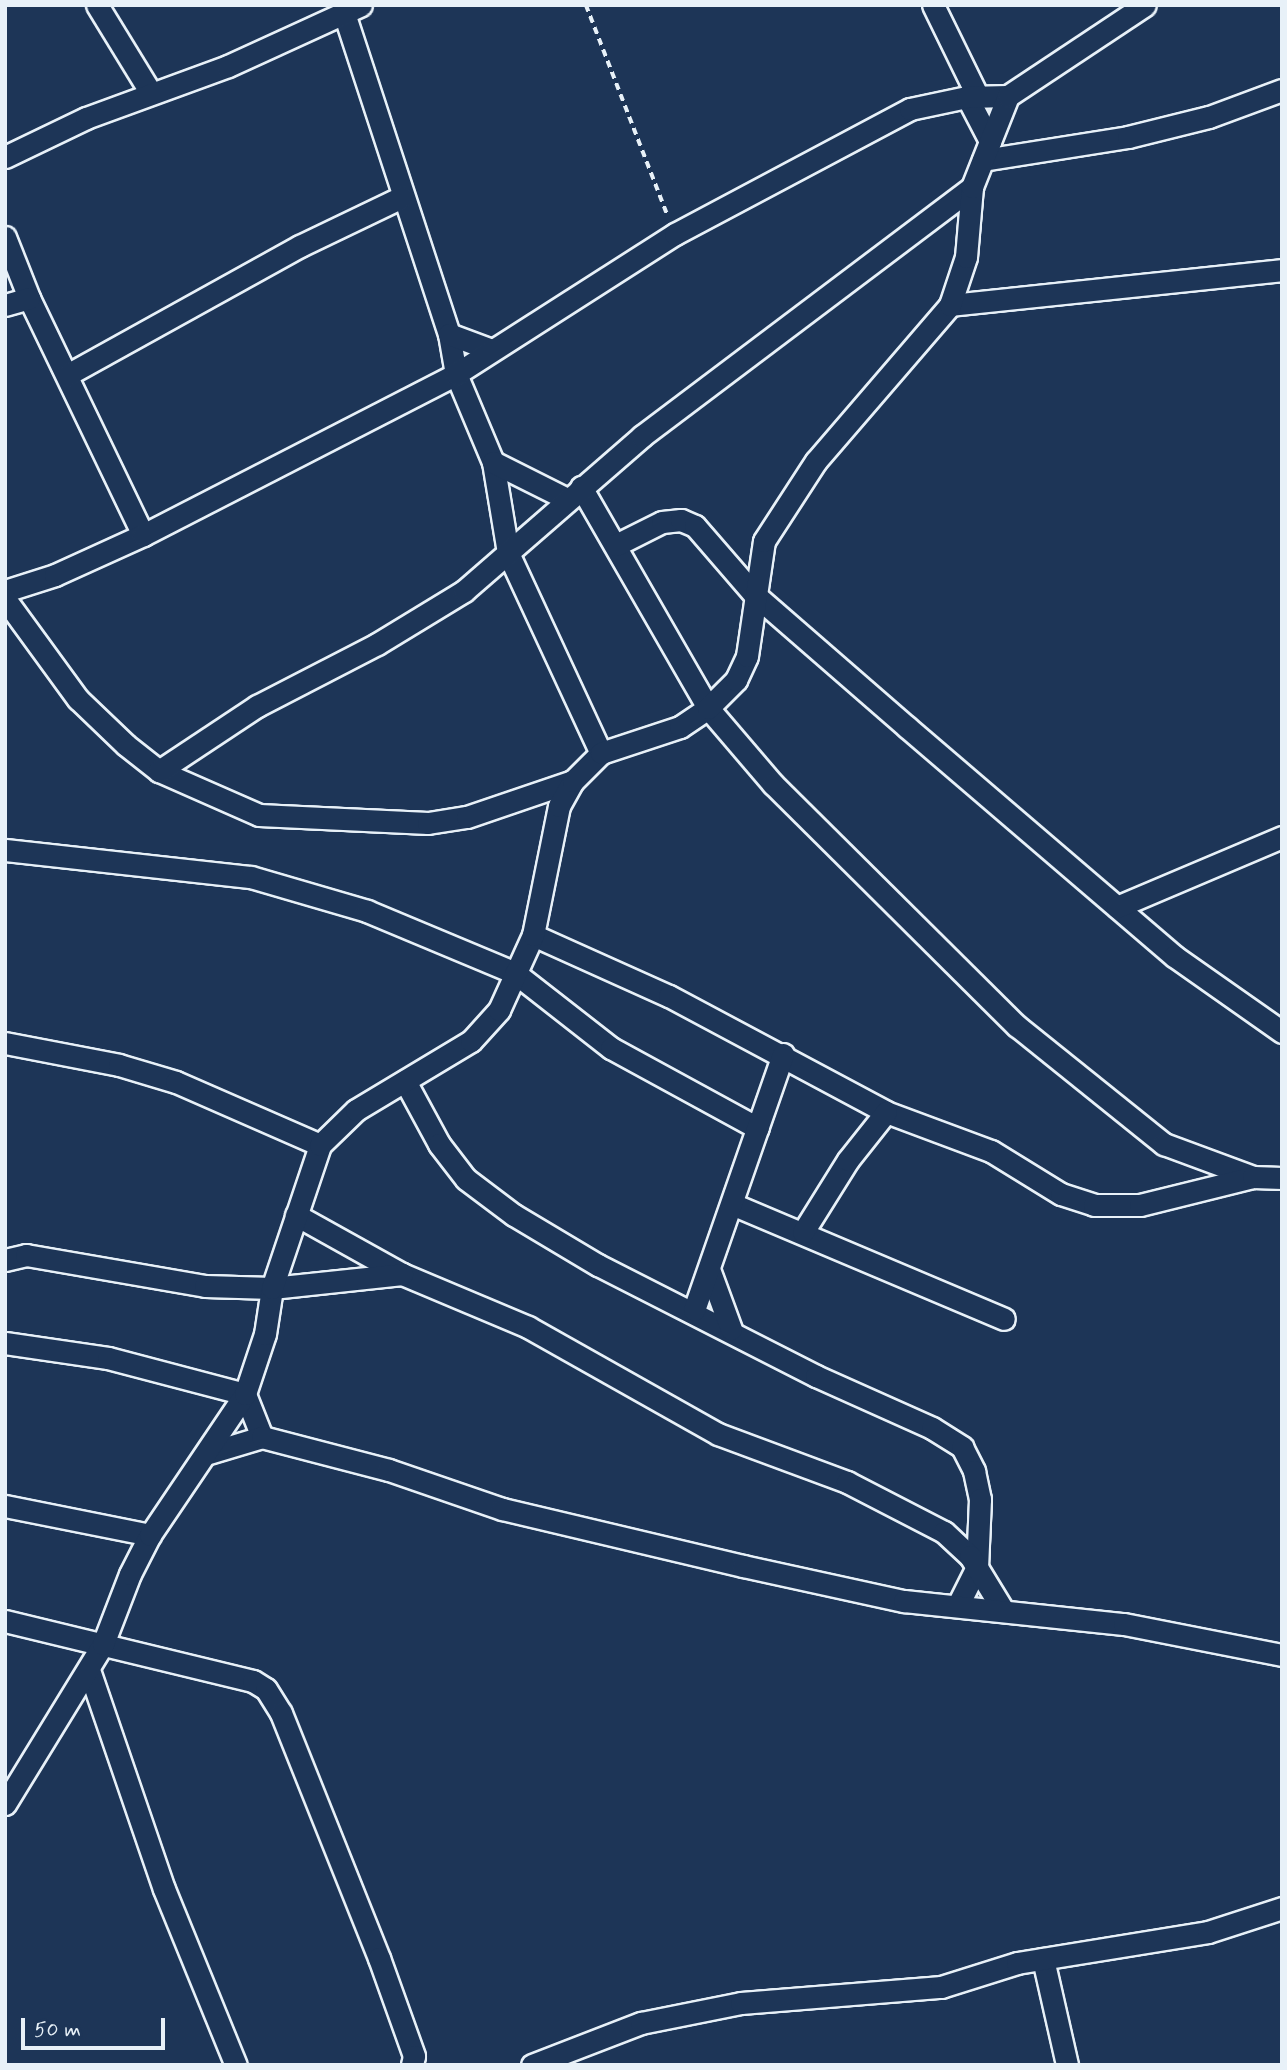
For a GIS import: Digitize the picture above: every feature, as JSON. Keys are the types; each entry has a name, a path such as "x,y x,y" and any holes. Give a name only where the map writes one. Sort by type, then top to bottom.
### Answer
{"street":[{"path":"97,5 151,93"},
{"path":"933,5 972,96 986,151"},
{"path":"5,591 55,575 143,536 456,374 489,349 676,234 910,109 972,96 1008,96 1145,5"},
{"path":"5,157 151,93 228,66 353,9 402,197 449,334 456,374 493,462 508,553 601,753"},
{"path":"986,151 1128,138 1209,117 1282,90"},
{"path":"5,1804 89,1670 103,1644 130,1574 150,1535 209,1453 244,1394 265,1334 272,1288 320,1146 356,1111 471,1041 499,1010 533,935 559,806 573,781 601,753 680,727 708,708 736,680 747,656 754,594 764,541 816,461 950,306 966,257 972,187 1008,96"},
{"path":"159,771 257,706 377,645 453,597 508,553 574,493 730,367 972,187"},
{"path":"68,375 300,246 402,197"},
{"path":"5,237 29,298 143,536"},
{"path":"950,306 1282,271"},
{"path":"5,305 29,298"},
{"path":"449,334 489,349"},
{"path":"493,462 574,493 616,545 708,708 773,783 1017,1026 1164,1144 1253,1177"},
{"path":"616,545 662,522 681,520 695,526 754,594 1116,907 1174,956 1282,1032"},
{"path":"5,599 78,699 159,771 259,816 393,823 467,817 573,781"},
{"path":"1116,907 1282,837"},
{"path":"5,850 251,877 367,911 515,973 611,1048 758,1128"},
{"path":"533,935 669,996 783,1054 886,1112 991,1151 1061,1194 1094,1205 1140,1205 1253,1177 1282,1178"},
{"path":"5,1043 120,1065 176,1082 320,1146"},
{"path":"694,1310 783,1054"},
{"path":"405,1082 439,1144 466,1179 514,1215 588,1258 962,1447 974,1471 980,1499 977,1567 958,1605"},
{"path":"803,1232 848,1160 886,1112"},
{"path":"732,1204 1004,1320"},
{"path":"296,1215 402,1274 517,1321 718,1434 847,1482 944,1532 977,1567 1003,1610"},
{"path":"5,1260 26,1255 205,1286 272,1288 402,1274"},
{"path":"709,1269 731,1329"},
{"path":"5,1343 108,1358 244,1394"},
{"path":"244,1394 262,1437"},
{"path":"209,1453 262,1437 389,1469 502,1509 904,1601 1003,1610 1201,1637 1282,1656"},
{"path":"5,1506 150,1535"},
{"path":"5,1620 253,1681 274,1698 418,2062"},
{"path":"89,1670 164,1889 236,2065"},
{"path":"532,2065 641,2023 741,2003 941,1987 1043,1959 1208,1932 1282,1908"},
{"path":"1043,1959 1067,2065"}],"path":[{"path":"586,5 676,234"}]}
